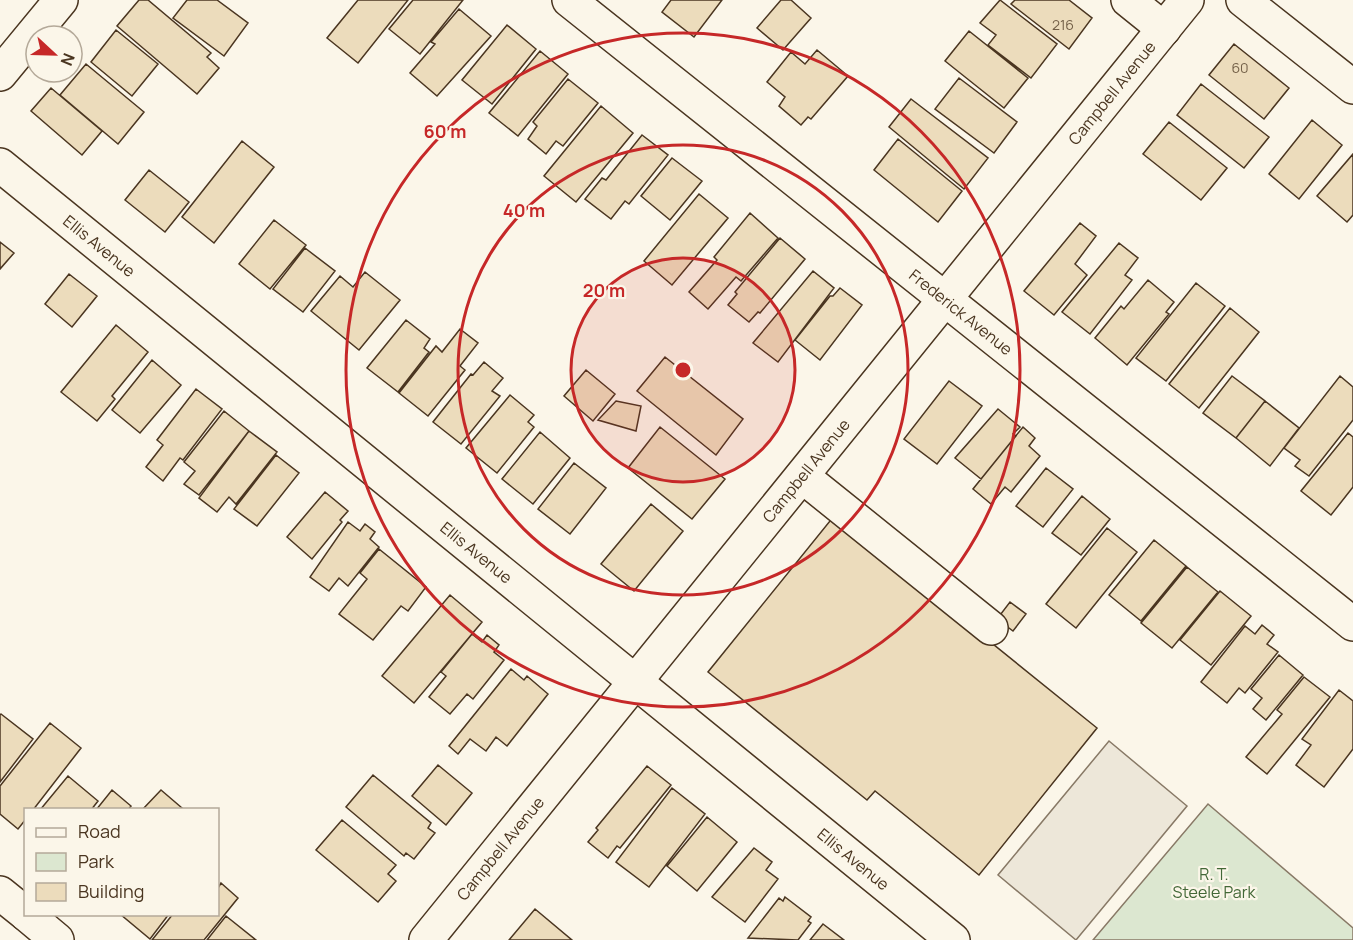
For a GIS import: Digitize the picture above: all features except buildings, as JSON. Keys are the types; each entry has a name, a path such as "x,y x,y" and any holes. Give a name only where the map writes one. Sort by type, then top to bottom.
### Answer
{"street":[{"path":"0,74 61,0"},
{"name":"Frederick Avenue","path":"569,0 1353,624"},
{"path":"1128,0 1164,29"},
{"name":"Campbell Avenue","path":"426,940 1187,0"},
{"path":"1243,0 1353,87"},
{"name":"Ellis Avenue","path":"0,165 953,940"},
{"path":"802,476 991,628"},
{"path":"0,893 24,912"},
{"path":"28,916 57,940"}],"green space":[{"name":"R. T. Steele Park","path":"1208,804 1353,928 1353,940 1093,940"}],"shaded area":[{"path":"1109,741 1187,806 1076,940 998,875"}]}
